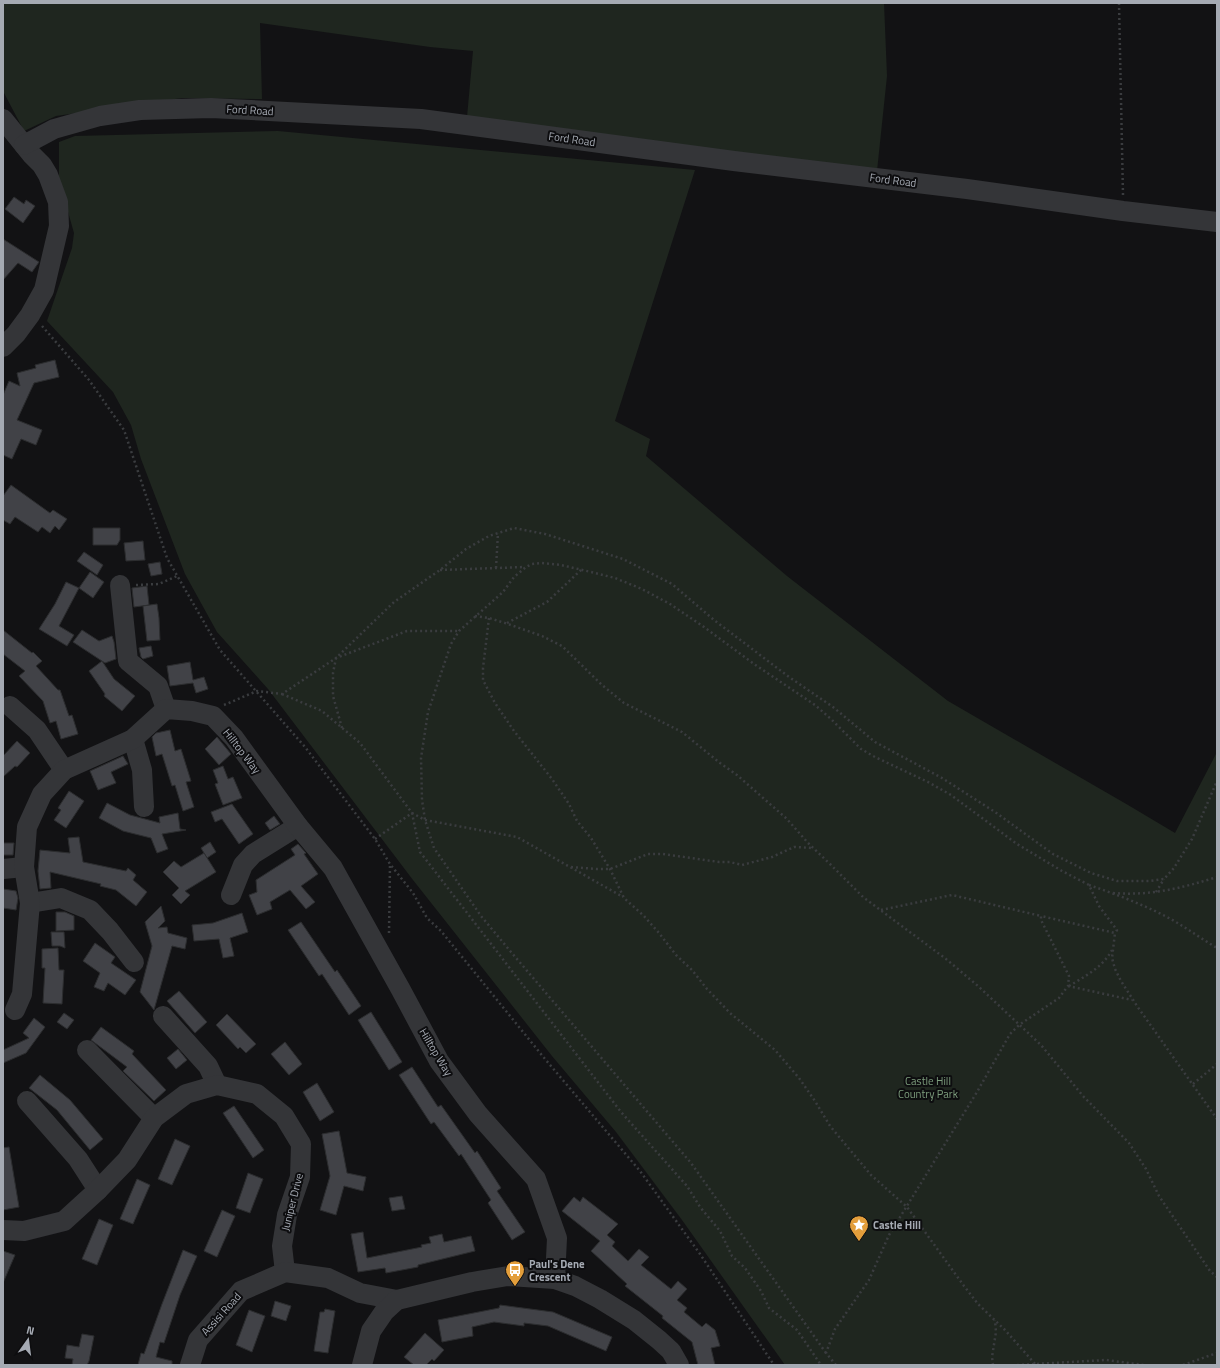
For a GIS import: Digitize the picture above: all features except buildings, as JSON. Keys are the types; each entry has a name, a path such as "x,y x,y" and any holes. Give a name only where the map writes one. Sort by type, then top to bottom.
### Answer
{"street":[{"name":"Ford Road","path":"24,145 54,129 100,116 140,110 211,108 421,119 726,160 967,189 1123,211 1217,222"},
{"path":"3,119 42,165 48,175 58,202 58,226 44,290 30,315 16,334 3,347"},
{"path":"120,585 128,661 158,686 166,709"},
{"path":"10,706 37,730 64,770"},
{"path":"15,1010 22,994 30,903 24,867 26,827 42,794 64,770 133,739 166,709 192,711 213,716"},
{"name":"Hilltop Way","path":"213,716 234,738 298,826 333,868 402,990 439,1061 478,1114 536,1179 557,1238 555,1279"},
{"path":"133,739 142,770 144,807"},
{"path":"231,895 243,865 252,854 298,826"},
{"path":"3,869 24,867"},
{"path":"30,903 61,898 90,910 110,931 134,962"},
{"path":"163,1016 208,1066 217,1085"},
{"path":"87,1050 154,1118"},
{"name":"Juniper Drive","path":"3,1230 24,1231 64,1221 98,1190 127,1160 154,1118 186,1094 217,1085 257,1094 284,1116 301,1144 300,1178 287,1214 282,1246 285,1272"},
{"path":"27,1101 78,1159 98,1190"},
{"path":"285,1272 328,1278 360,1293 397,1300 492,1278 508,1276 555,1279 575,1286 600,1299 634,1320 660,1340 671,1351 679,1365"},
{"name":"Assisi Road","path":"190,1365 198,1340 240,1291 285,1272"},
{"path":"360,1293 371,1331"},
{"path":"362,1365 371,1331 384,1312 397,1300"}],"path":[{"path":"1119,3 1123,211"},
{"path":"30,315 89,380 124,430 167,558 220,650 305,747 374,839 390,864 413,894 427,918 440,931 545,1059 640,1171 700,1254 774,1365"},
{"path":"282,694 336,658 394,602 440,570 466,549 489,536 514,528 545,534 624,559 672,584 714,620 789,677 833,707 875,742 942,778 995,812 1053,854 1091,873 1117,881 1149,881 1164,879"},
{"path":"496,568 498,533"},
{"path":"834,1364 691,1163 481,916 434,848 425,820 422,800 420,758 428,712 451,644 459,631 503,592 514,577 532,564 542,563 561,565 615,578 642,589 670,604 754,664 815,705 832,719 861,749 951,795 1018,844 1062,871 1089,885 1110,892 1165,916 1184,926 1217,948"},
{"path":"440,570 526,567"},
{"path":"507,624 547,602 581,570"},
{"path":"120,585 159,584 177,576"},
{"path":"475,616 489,618 542,636 562,646 602,685 624,703 682,732 787,818 813,848 864,897 946,959 978,986 1041,1046 1083,1096 1129,1143 1146,1169 1159,1196 1210,1270 1217,1277"},
{"path":"489,618 483,680 514,732 552,779 569,804 578,821 591,838 610,869 624,898"},
{"path":"336,658 407,631 459,631"},
{"path":"336,658 333,673 333,696 342,728"},
{"path":"213,716 220,706 257,691 282,694 322,711 360,743 412,813 420,852 621,1112 687,1186 700,1207 720,1231 732,1256 745,1268 769,1308 797,1330 821,1365"},
{"path":"1156,892 1164,879 1174,868 1192,839 1217,781"},
{"path":"374,839 412,813"},
{"path":"412,813 425,820 517,837 624,898 644,916 676,955 692,970 707,989 730,1013 775,1050 799,1078 830,1126 871,1175 907,1207 978,1304 1023,1349 1035,1364"},
{"path":"569,866 610,869 648,854 663,854 719,862 730,862 742,865 772,857 794,847 813,848"},
{"path":"389,936 390,864"},
{"path":"1110,892 1156,892 1171,890 1217,877"},
{"path":"1089,885 1099,906 1116,930 1112,958 1115,969 1133,1000 1217,1119"},
{"path":"880,910 952,895 1115,932"},
{"path":"1041,916 1041,920 1046,931 1069,976 1068,986"},
{"path":"826,1353 835,1329 869,1280 889,1234 977,1092 1010,1034 1018,1025 1059,998 1068,986 1102,964 1113,949"},
{"path":"1068,986 1133,1000"},
{"path":"1193,1084 1217,1064"},
{"path":"993,1365 992,1357 996,1332 995,1320"},
{"path":"1183,1365 1217,1354"},
{"path":"1017,1365 1106,1360 1144,1365"}],"green space":[{"path":"3,3 884,3 887,76 877,171 467,117 473,51 430,47 260,23 262,99 182,98 56,116 24,131 3,91"},
{"name":"Castle Hill Country Park","path":"278,131 695,170 615,421 650,439 646,456 787,576 948,701 1175,833 1217,752 1217,1365 785,1365 682,1220 616,1132 552,1056 413,880 268,689 217,632 185,574 141,459 131,425 113,392 47,321 72,248 74,233 59,180 59,142 75,136"}],"place":[{"name":"Castle Hill","path":"859,1242"},
{"name":"Paul's Dene Crescent","path":"515,1287"}]}
